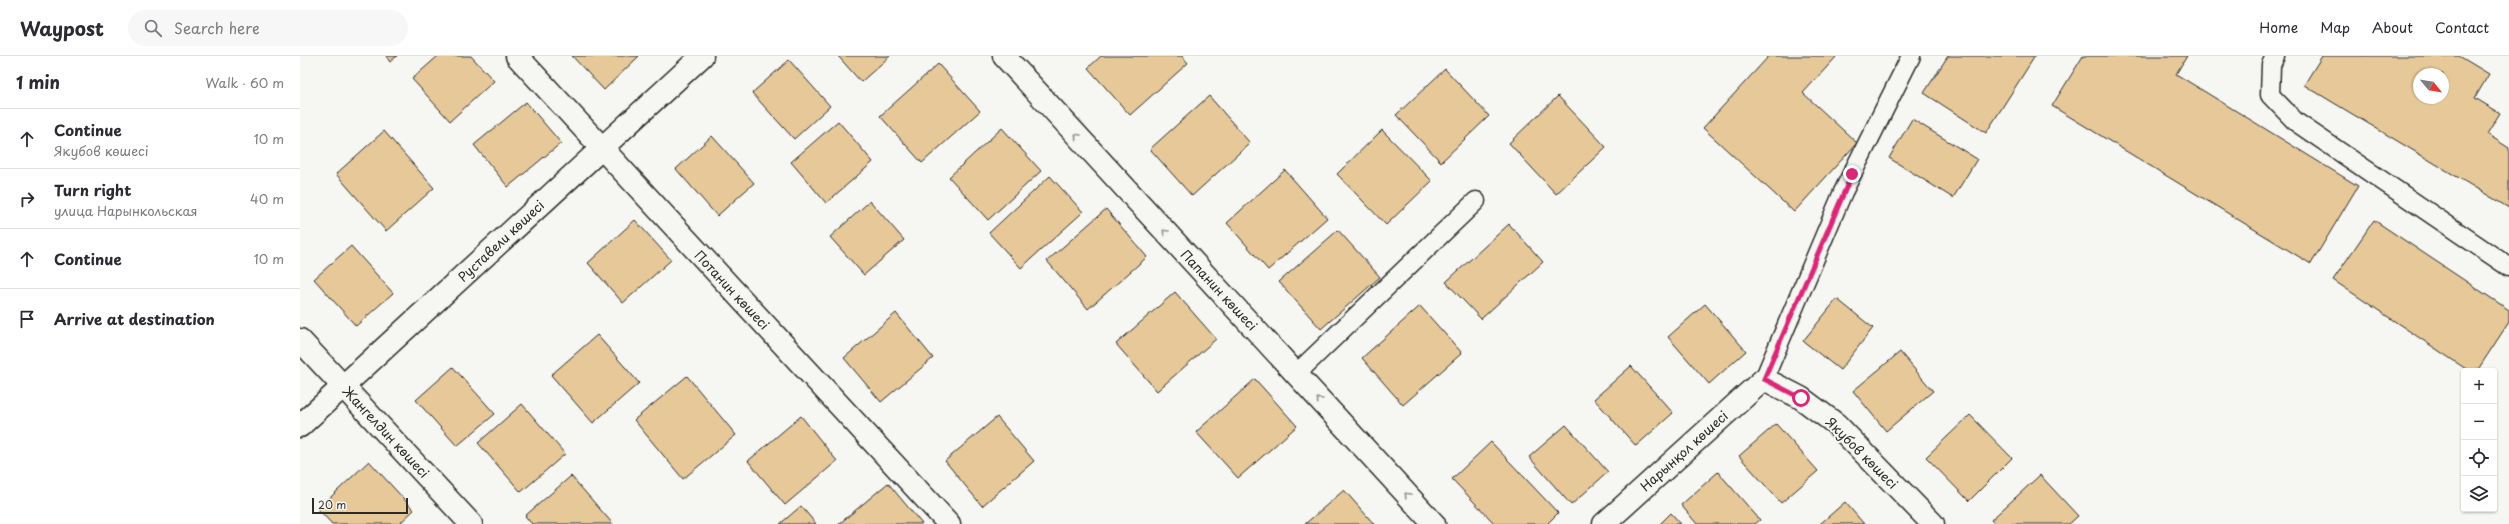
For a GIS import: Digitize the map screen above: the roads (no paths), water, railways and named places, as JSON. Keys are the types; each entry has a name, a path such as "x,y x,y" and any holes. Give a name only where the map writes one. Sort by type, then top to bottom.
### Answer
{"street":[{"name":"Потанин көшесі","path":"517,56 949,524"},
{"name":"Руставели көшесі","path":"300,426 702,56"},
{"name":"Папанин көшесі","path":"1004,56 1434,524"},
{"name":"Жангелдин көшесі","path":"300,340 471,524"},
{"name":"Нарынқол көшесі","path":"1604,524 1764,379"},
{"name":"Якубов көшесі","path":"1764,379 1801,398 1836,424 1933,524"}],"lane":[{"path":"1764,379 1843,192 1911,56"},
{"path":"2275,56 2271,65 2270,95 2296,122 2509,267"},
{"path":"1296,374 1476,201"}]}
